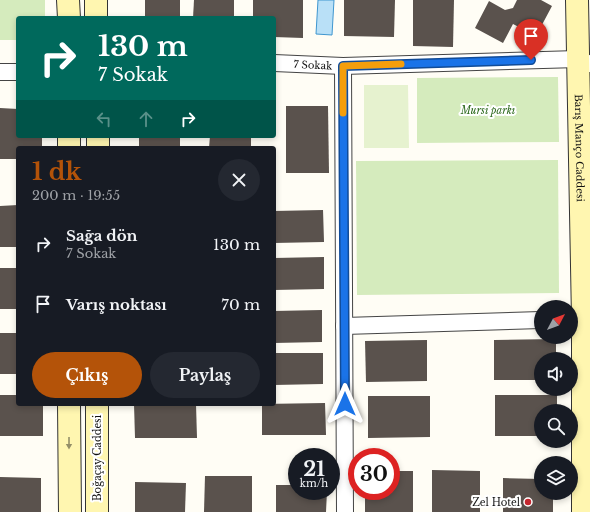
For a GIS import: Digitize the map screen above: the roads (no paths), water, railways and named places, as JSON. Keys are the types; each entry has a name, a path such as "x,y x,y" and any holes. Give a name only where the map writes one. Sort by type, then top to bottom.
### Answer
{"street":[{"path":"68,0 69,16"},
{"path":"96,0 96,16"},
{"name":"Barış Manço Caddesi","path":"577,0 584,61 581,319 583,512"},
{"name":"7 Sokak","path":"276,63 343,66 584,61"},
{"path":"343,66 345,512"},
{"path":"0,72 16,72"},
{"path":"344,326 534,320"},
{"path":"69,406 70,512"},
{"name":"Boğaçay Caddesi","path":"97,406 97,512"}],"water":[{"path":"318,0 334,0 332,35 316,34"}],"place":[{"name":"Zel Hotel","path":"528,502"}],"park label":[{"name":"Mursi parkı","path":"488,110"}]}
